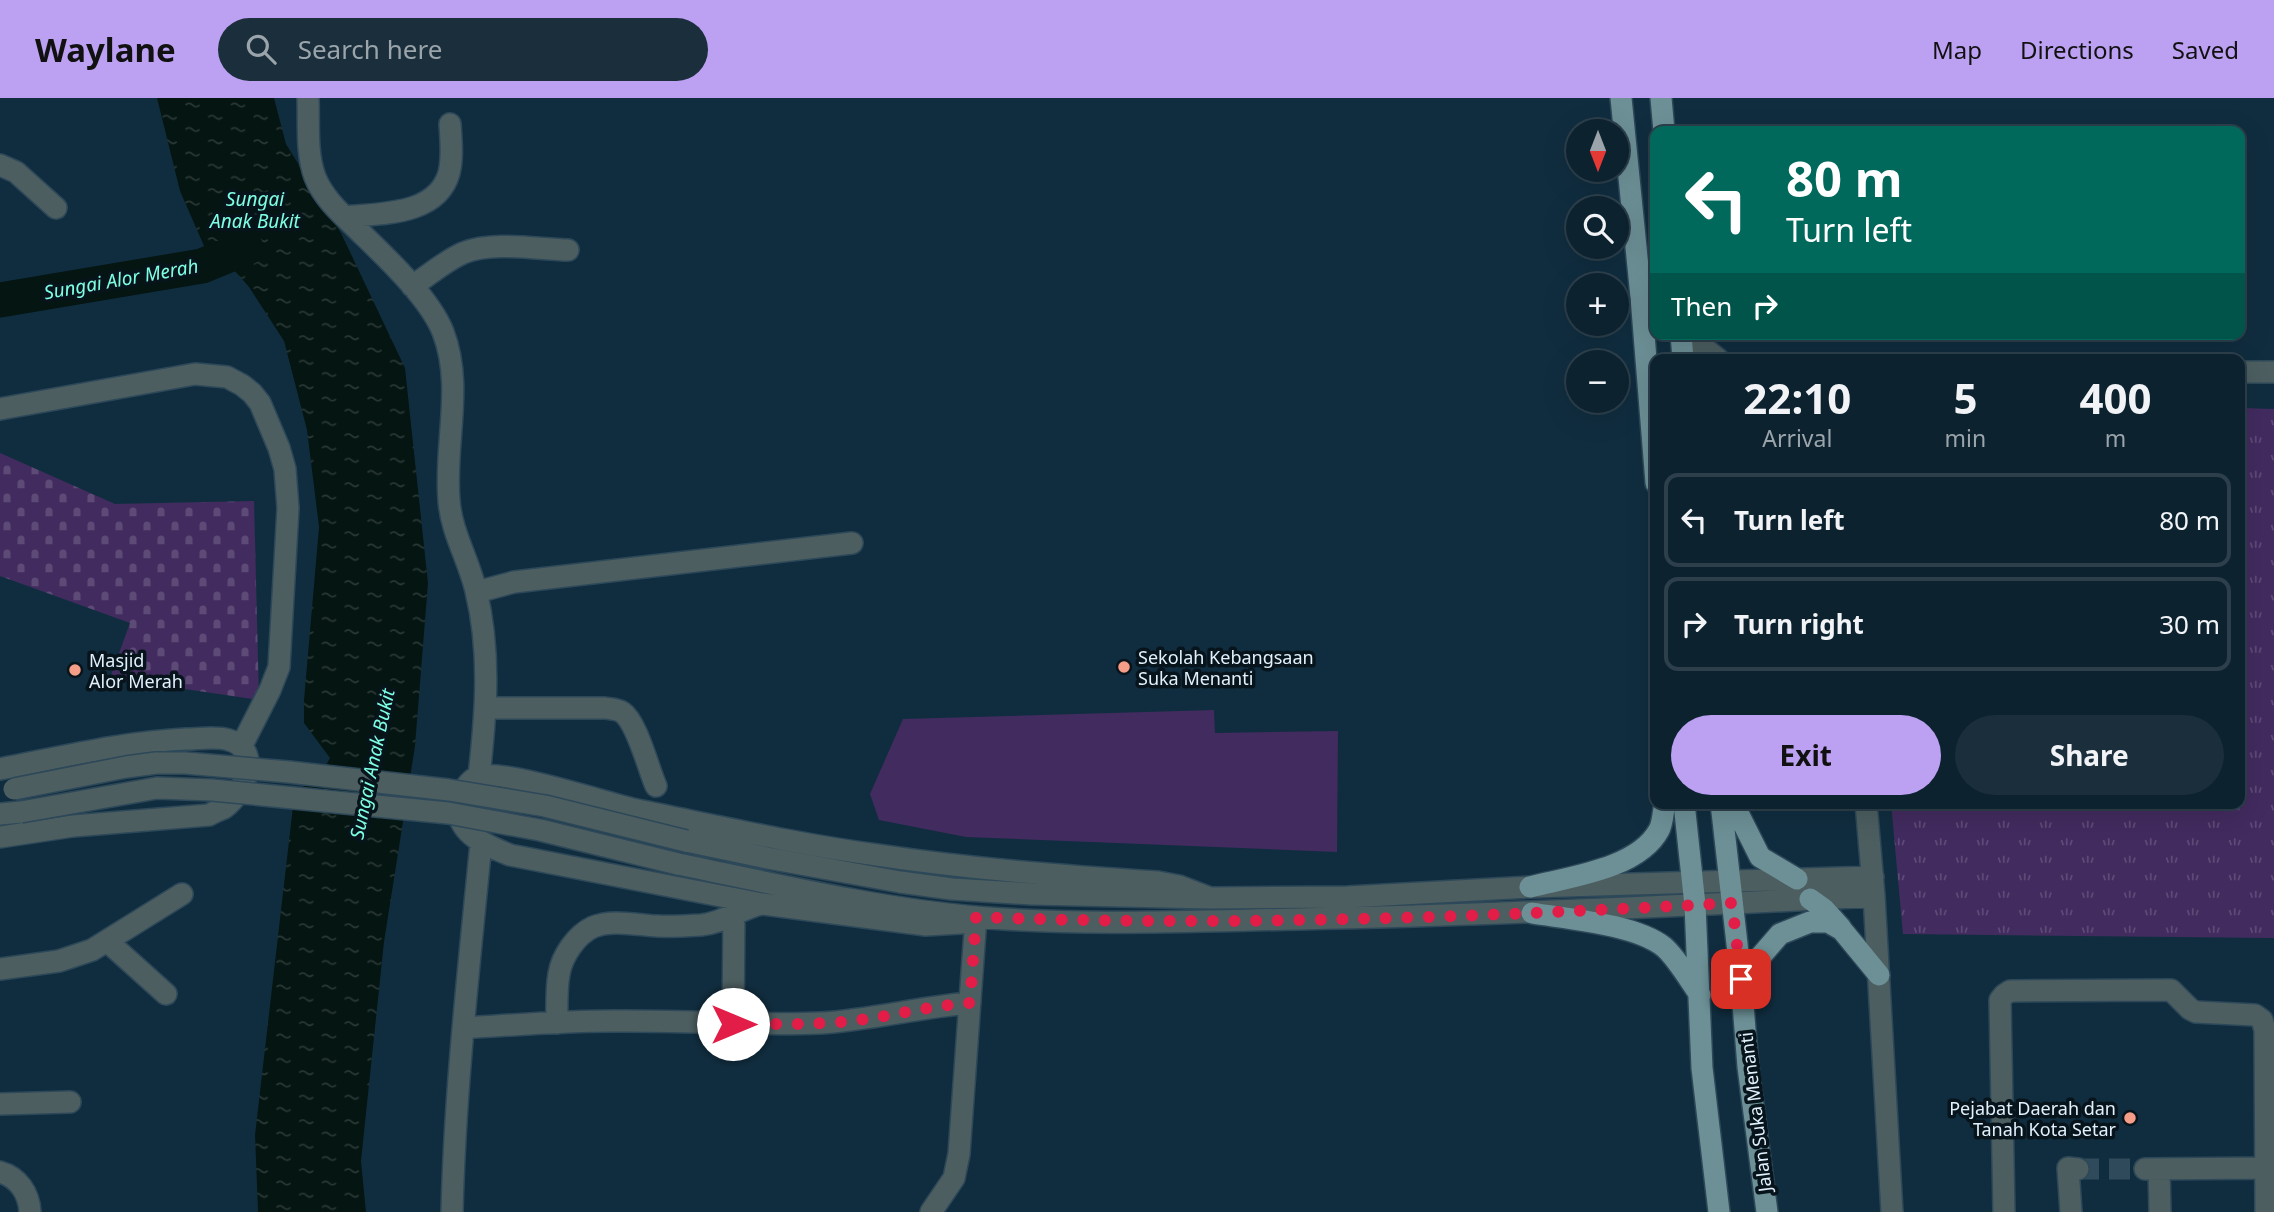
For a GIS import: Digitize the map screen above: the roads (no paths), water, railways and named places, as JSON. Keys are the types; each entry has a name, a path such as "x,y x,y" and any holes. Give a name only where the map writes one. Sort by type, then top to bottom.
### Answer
{"main road":[{"path":"1621,98 1650,409"},
{"path":"1661,98 1664,126"},
{"path":"1530,887 1619,865 1643,849 1659,830 1664,809"},
{"path":"1685,809 1695,905 1702,1068 1719,1212"},
{"name":"Jalan Suka Menanti","path":"1722,809 1748,1067 1767,1212"},
{"path":"1736,809 1759,857 1797,879"},
{"path":"1810,899 1824,909 1879,975"},
{"path":"1532,913 1621,928 1651,940 1665,948 1700,995"},
{"path":"1741,979 1771,943 1791,928 1810,922 1828,922 1842,930"}],"street":[{"path":"308,98 311,159 315,177 326,197 412,286 442,330 449,354 453,389 447,484 450,514 477,592 484,639 486,708 479,776 464,790 459,810 465,829 481,843 510,855 762,904 926,925 961,923 976,917"},
{"path":"345,217 409,210 431,199 442,188 448,176 451,159 450,124"},
{"path":"0,165 16,172 56,208"},
{"path":"412,286 460,254 471,250 507,247 568,250"},
{"path":"1697,340 1712,354"},
{"path":"2245,372 2274,372"},
{"path":"0,409 195,374 227,377 242,385 260,403 279,448 286,484 288,508 281,651 276,678 242,745"},
{"path":"477,592 514,582 852,542"},
{"path":"486,708 605,708 624,713 631,723 656,786"},
{"path":"0,769 153,741 228,739 242,745 247,752 248,767 246,780 238,793 225,807 209,815 72,826 0,837"},
{"path":"7,790 126,767 185,763 289,772 449,790 545,806 766,859 900,882 952,889 1032,894 1210,898 1348,897 1530,887 1797,879 1874,886"},
{"path":"479,776 502,776 629,808 767,837 1007,872 1158,882 1179,886 1210,898"},
{"path":"11,813 157,788 212,790 449,813 540,830 678,864 855,900 976,917 1153,922 1532,913 1810,899 1874,886"},
{"path":"1867,809 1874,886 1892,1212"},
{"path":"452,1212 463,1028 481,843"},
{"path":"0,969 78,956 182,894"},
{"path":"556,1023 559,975 563,960 585,932 608,924 702,925 719,921 747,907 762,904"},
{"path":"733,1024 734,914"},
{"path":"931,1212 950,1186 957,1167 976,917"},
{"path":"107,941 166,994"},
{"path":"2004,1212 2000,1000 2010,991 2171,990 2196,1012 2255,1015 2262,1020 2265,1030 2266,1212"},
{"path":"463,1028 612,1021 797,1024 851,1021 929,1007 970,1003"},
{"path":"0,1104 70,1102"},
{"path":"2071,1212 2068,1168 2078,1169"},
{"path":"2160,1212 2152,1169 2266,1168"},
{"path":"0,1171 18,1181 29,1201 30,1212"}],"water":[{"name":"Sungai Anak Bukit","path":"157,98 274,98 286,144 341,233 405,368 428,583 415,746 384,942 361,1161 366,1212 258,1212 255,1135 295,789 316,783 330,758 304,723 319,527 307,430 284,341 249,287 233,269 202,266 204,246 180,191"}],"waterway":[{"name":"Sungai Alor Merah","path":"0,300 202,266 246,248"}],"tunnel":[{"path":"2078,1169 2145,1169"}],"place":[{"name":"Sekolah Kebangsaan Suka Menanti","path":"1124,667"},
{"name":"Masjid Alor Merah","path":"75,670"},
{"name":"Pejabat Daerah dan Tanah Kota Setar","path":"2130,1118"}]}
